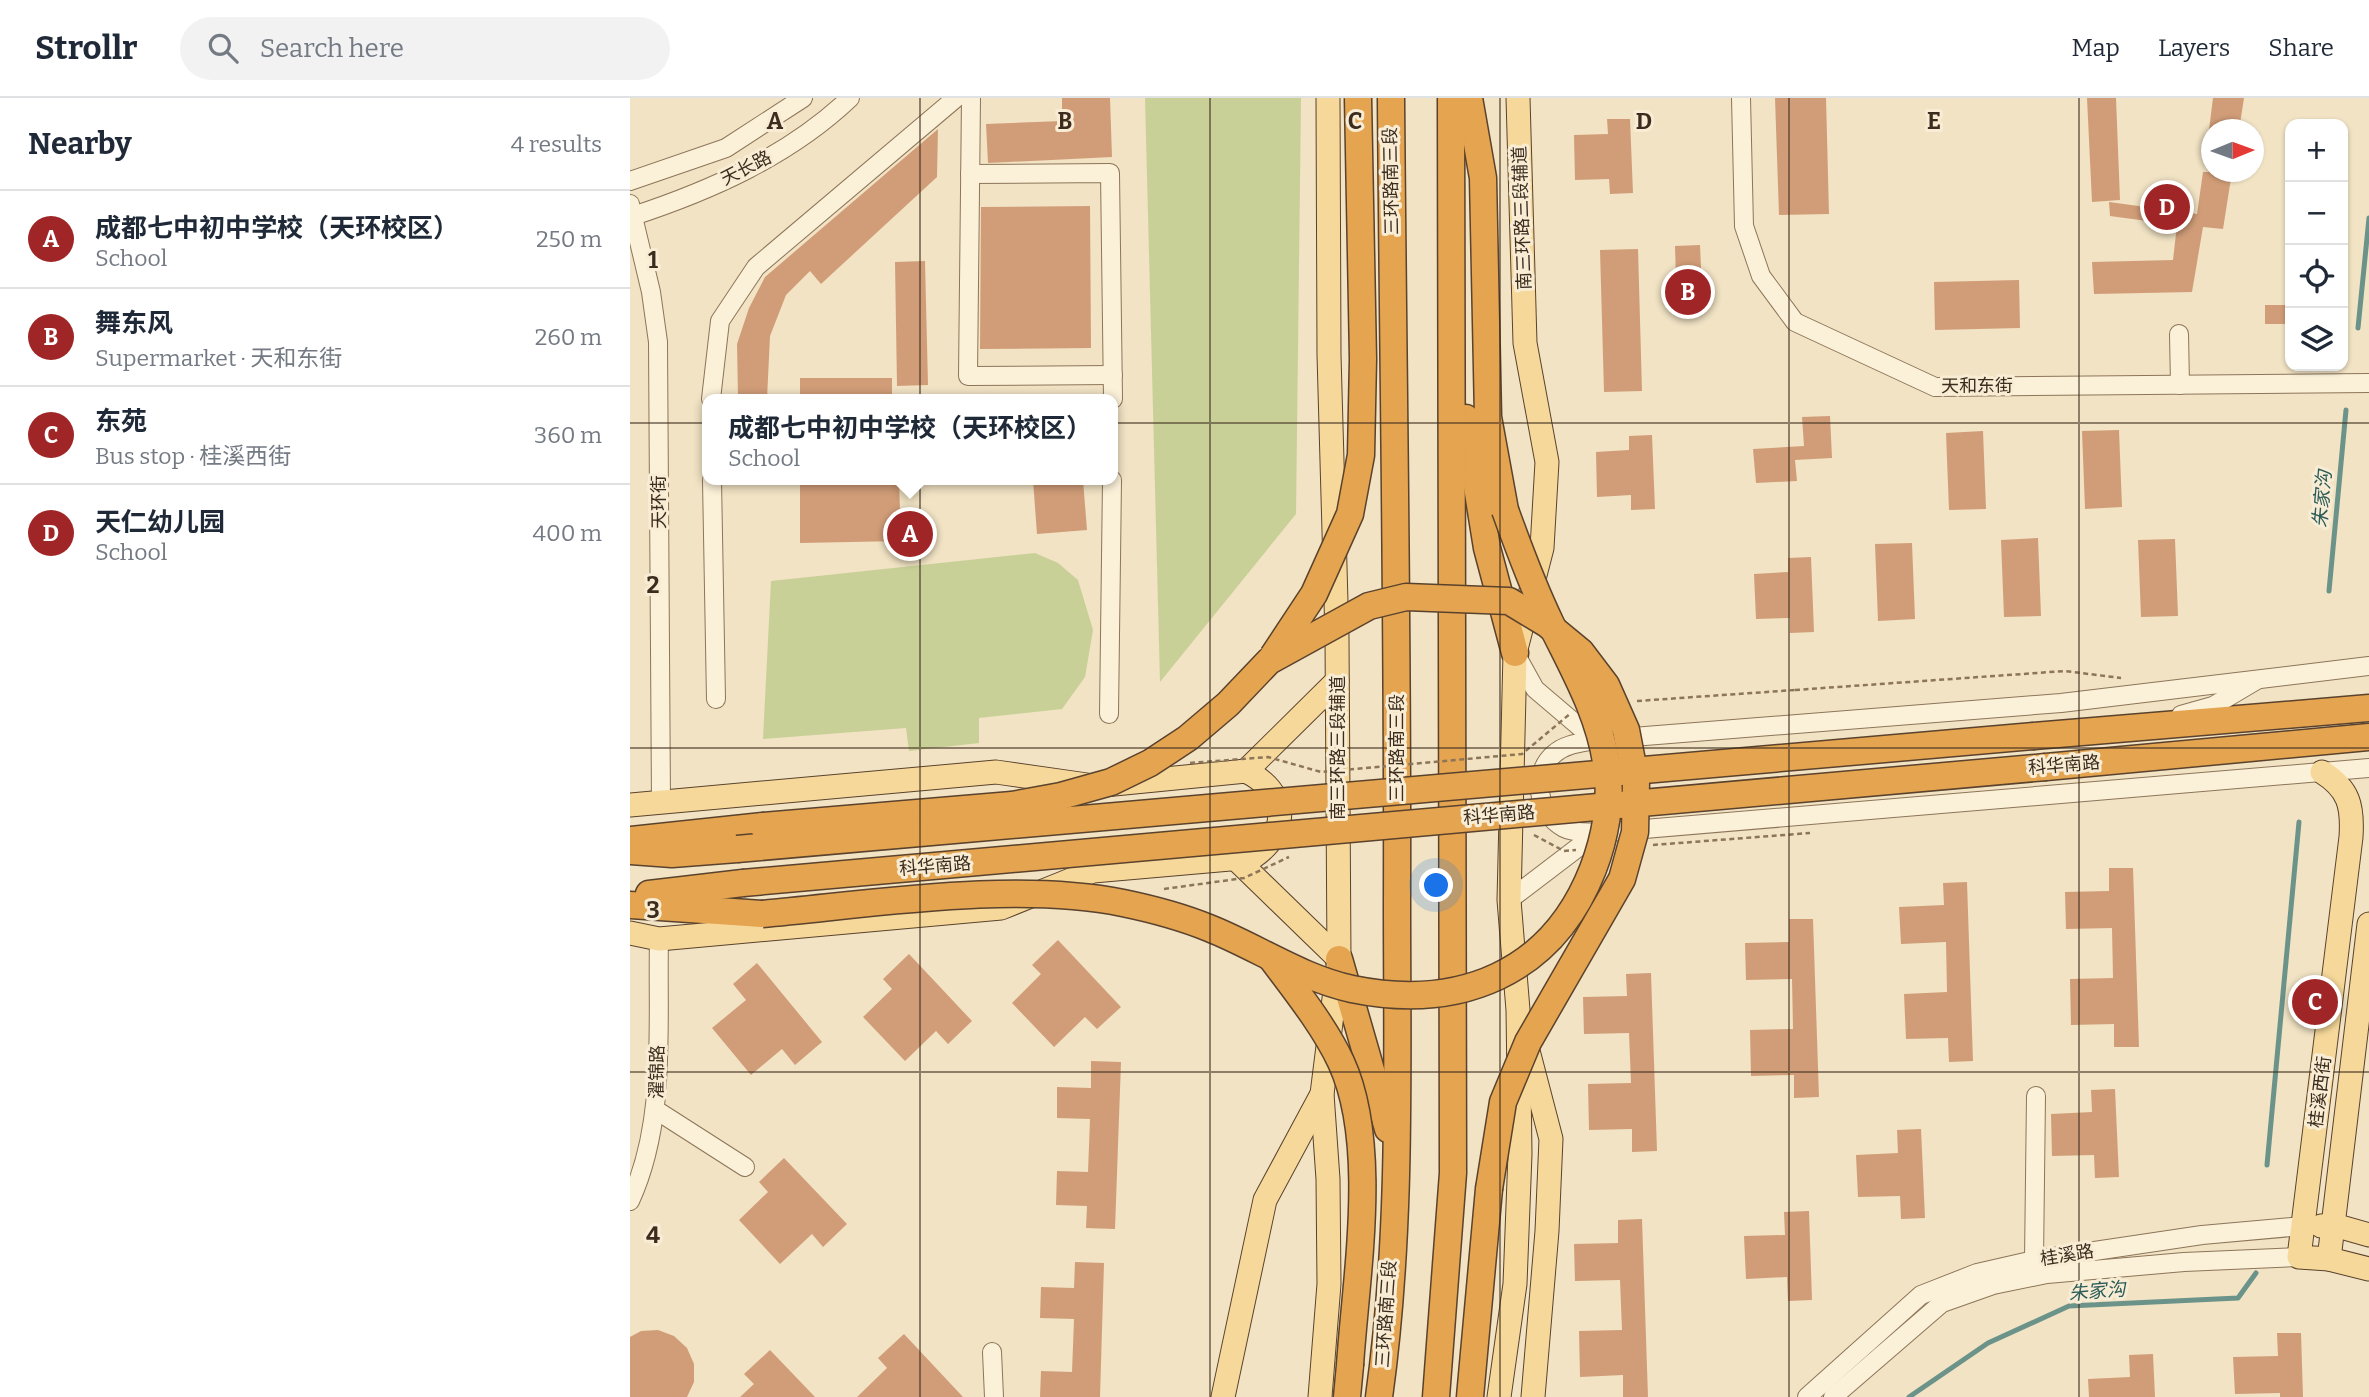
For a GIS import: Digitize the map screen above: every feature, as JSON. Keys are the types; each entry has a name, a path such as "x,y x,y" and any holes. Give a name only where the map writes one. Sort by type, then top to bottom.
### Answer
{"highway":[{"path":"630,840 1012,805 1061,796 1111,782 1150,763 1188,738 1228,704 1269,661 1314,594 1350,513 1361,455 1363,359 1358,98"},
{"name":"三环路南三段","path":"1379,1397 1385,1354 1396,1157 1398,734 1391,98"},
{"path":"1436,1397 1453,1173 1454,342 1451,98"},
{"path":"630,905 762,914 996,894 1121,902 1210,928 1272,960 1349,988 1407,996 1449,993 1500,977 1536,954 1564,924 1584,891 1601,848 1608,809 1608,769 1596,720 1578,675 1551,623 1505,510 1488,417 1483,178 1469,98"},
{"path":"1454,342 1487,548 1515,653"},
{"path":"1269,661 1369,606 1406,597 1509,601 1547,624 1581,652 1606,685 1626,730 1636,782 1635,832 1622,880 1528,1042 1503,1102 1489,1189 1470,1397"},
{"name":"科华南路","path":"630,851 672,854 737,849 2369,708"},
{"name":"科华南路","path":"630,896 743,883 2369,737"},
{"path":"1339,959 1396,1157"},
{"path":"1272,960 1341,1061 1352,1092 1363,1178 1347,1397"}],"main road":[{"name":"南三环路三段辅道","path":"1320,1397 1329,1284 1328,1179 1322,1094 1339,959 1337,681 1329,355 1328,98"},
{"name":"南三环路三段辅道","path":"1518,98 1525,343 1547,462 1542,548 1515,653 1509,900 1518,1010"},
{"path":"1246,771 1337,681"},
{"path":"630,805 996,772 1094,786 1246,771 1262,779 1275,795 1280,815 1277,833 1267,847 1253,857 1093,871 1001,908 659,939 630,939"},
{"name":"桂溪西街","path":"2299,1257 2351,837 2351,803 2340,785 2322,772"},
{"path":"1237,860 1339,959"},
{"name":"桂溪西街","path":"2329,1259 2369,925"},
{"path":"630,933 659,939"},
{"path":"1499,1397 1515,1284 1520,1154 1518,1010"},
{"path":"1518,1010 1551,1139 1547,1231 1533,1397"},
{"path":"1223,1397 1265,1200 1322,1094"},
{"name":"桂溪路","path":"2303,1226 2334,1225 2369,1235"},
{"name":"桂溪路","path":"2299,1257 2329,1259 2369,1269"}],"street":[{"name":"天长路","path":"630,181 726,148 803,98"},
{"name":"天长路","path":"631,212 747,172 828,120 850,98"},
{"path":"712,394 720,321 757,267 956,98"},
{"path":"971,98 968,376 1113,375"},
{"name":"天和东街","path":"1741,98 1744,226 1761,276 1795,322 1935,387 2369,383"},
{"path":"970,174 1110,173 1113,394"},
{"name":"天环街","path":"631,212 651,292 657,342 661,803"},
{"path":"2179,334 2180,385"},
{"path":"712,485 716,699"},
{"path":"1108,714 1112,485"},
{"path":"1515,653 1535,689 1595,740"},
{"path":"2369,666 2061,703 1595,740 1568,745 1553,754 1541,771 1540,797 1549,815 1565,829 1597,833 2369,768"},
{"path":"2143,727 2213,706 2263,677"},
{"path":"2197,753 2239,779"},
{"path":"1509,900 1597,833"},
{"name":"濯锦路","path":"630,1201 641,1177 656,1110 659,939"},
{"path":"2034,1260 2036,1096"},
{"path":"656,1110 745,1167"},
{"name":"桂溪路","path":"1807,1397 1921,1295 1976,1273 2034,1260 2202,1235 2303,1226"},
{"name":"桂溪路","path":"1833,1397 1942,1303 1993,1285 2047,1274 2129,1266 2299,1257"},
{"path":"992,1352 994,1397"}],"path":[{"path":"1634,701 2065,671 2131,679"},
{"path":"1178,764 1268,757 1321,772 1522,754 1580,705"},
{"path":"1529,832 1564,851 1577,850"},
{"path":"1646,845 1810,833"},
{"path":"1153,891 1244,878 1293,855"}],"green space":[{"path":"1145,98 1301,98 1296,514 1160,682"},
{"path":"1035,553 1058,563 1078,580 1093,630 1085,677 1062,709 979,718 979,743 909,751 906,728 763,739 771,581"}],"building":[{"path":"1062,98 1110,98 1112,157 988,163 986,124 1062,121"},
{"path":"1775,98 1826,98 1829,214 1779,215"},
{"path":"2087,98 2116,98 2120,200 2092,202"},
{"path":"2213,98 2244,98 2241,119 2210,119"},
{"path":"1607,119 1630,119 1633,193 1610,194 1609,179 1575,180 1574,135 1608,134"},
{"path":"938,129 937,177 821,284 810,271 786,295 770,336 767,394 738,394 737,344 749,308 765,277"},
{"path":"2202,182 2230,182 2223,229 2203,227 2192,292 2094,294 2092,262 2173,260 2177,225 2110,216 2109,202 2197,214"},
{"path":"1090,206 1091,348 980,349 981,207"},
{"path":"1700,245 1703,313 1677,314 1675,246"},
{"path":"1638,249 1642,391 1604,392 1600,250"},
{"path":"925,261 928,385 897,386 895,262"},
{"path":"2019,280 2020,328 1935,330 1934,282"},
{"path":"2265,305 2285,305 2285,324 2265,324"},
{"path":"800,378 892,378 892,394 800,394"},
{"path":"1830,416 1832,458 1795,460 1797,481 1756,483 1753,449 1804,446 1802,417"},
{"path":"2119,430 2122,507 2085,509 2082,431"},
{"path":"1983,431 1986,509 1949,510 1946,433"},
{"path":"1652,435 1655,509 1631,510 1631,495 1597,497 1596,452 1629,450 1629,436"},
{"path":"800,485 899,485 901,541 800,543"},
{"path":"1033,485 1083,485 1087,530 1037,534"},
{"path":"2038,538 2041,616 2004,617 2001,540"},
{"path":"2175,539 2178,616 2141,617 2138,540"},
{"path":"1912,543 1915,619 1878,621 1875,544"},
{"path":"1811,557 1814,632 1790,633 1790,618 1756,619 1754,574 1788,572 1788,558"},
{"path":"2109,868 2133,868 2139,1047 2114,1047 2114,1024 2071,1025 2070,979 2113,978 2112,928 2066,929 2065,892 2109,891"},
{"path":"1967,882 1973,1061 1949,1062 1948,1038 1906,1039 1904,994 1947,992 1946,942 1901,944 1899,907 1944,905 1943,883"},
{"path":"1789,919 1813,919 1819,1097 1794,1098 1794,1075 1751,1076 1750,1030 1793,1029 1792,979 1746,980 1745,943 1789,942"},
{"path":"1058,940 1121,1007 1097,1029 1085,1017 1054,1047 1012,1003 1041,974 1032,965"},
{"path":"909,954 972,1021 948,1044 936,1031 905,1061 863,1017 892,989 883,979"},
{"path":"757,963 822,1042 795,1065 782,1049 751,1075 712,1028 746,1000 733,984"},
{"path":"1651,973 1657,1151 1632,1152 1632,1129 1589,1130 1588,1084 1631,1083 1629,1033 1584,1034 1583,997 1627,996 1626,974"},
{"path":"1091,1061 1121,1062 1115,1229 1086,1228 1087,1206 1056,1205 1057,1171 1088,1172 1090,1119 1057,1118 1057,1087 1091,1088"},
{"path":"2115,1089 2119,1177 2095,1178 2094,1155 2052,1156 2051,1114 2092,1112 2091,1090"},
{"path":"1921,1129 1925,1218 1901,1219 1900,1196 1858,1197 1856,1155 1898,1153 1897,1130"},
{"path":"784,1158 847,1224 823,1247 812,1234 780,1264 739,1220 768,1192 759,1182"},
{"path":"1809,1211 1812,1300 1788,1301 1787,1277 1746,1279 1744,1236 1785,1235 1784,1212"},
{"path":"1642,1219 1648,1397 1623,1397 1623,1375 1580,1377 1579,1331 1622,1330 1620,1280 1575,1281 1574,1244 1618,1243 1618,1220"},
{"path":"1075,1262 1104,1263 1100,1397 1040,1397 1041,1371 1072,1372 1074,1319 1040,1318 1041,1287 1074,1288"},
{"path":"658,1330 674,1336 687,1348 694,1364 694,1382 687,1397 630,1397 630,1337 641,1331"},
{"path":"2277,1333 2301,1333 2303,1397 2280,1397 2280,1393 2235,1394 2233,1357 2278,1356"},
{"path":"904,1334 963,1397 857,1397 887,1368 878,1358"},
{"path":"770,1350 815,1397 740,1397 754,1384 744,1374"},
{"path":"2153,1354 2155,1397 2089,1397 2088,1379 2130,1377 2129,1355"}],"waterway":[{"name":"朱家沟","path":"2358,328 2369,218"},
{"name":"朱家沟","path":"2329,591 2346,410"},
{"name":"朱家沟","path":"2267,1165 2299,822"},
{"name":"朱家沟","path":"1909,1397 1988,1343 2069,1306 2238,1298 2256,1273"}],"place":[{"name":"天仁幼儿园","path":"2167,207"},
{"name":"舞东风","path":"1688,292"},
{"name":"成都七中初中学校（天环校区）","path":"910,534"},
{"name":"东苑","path":"2315,1002"}]}
